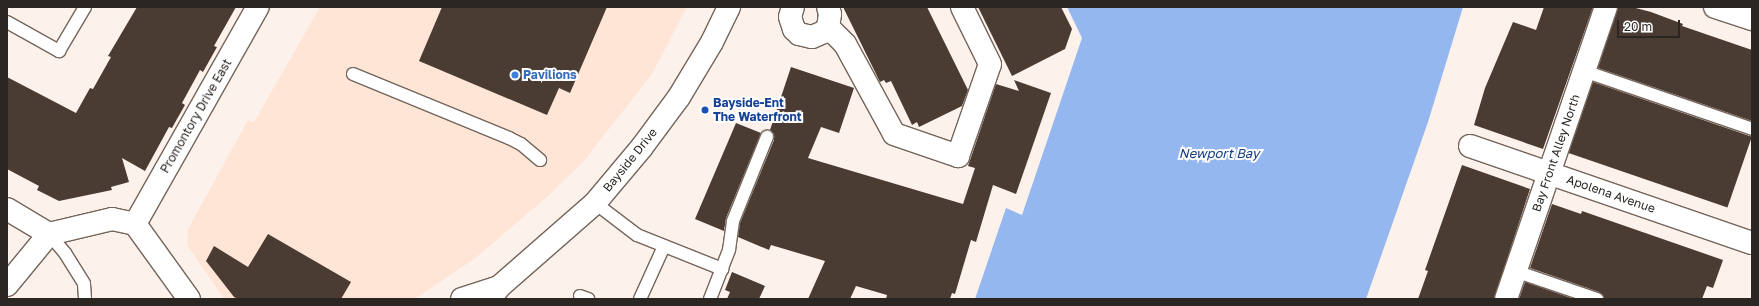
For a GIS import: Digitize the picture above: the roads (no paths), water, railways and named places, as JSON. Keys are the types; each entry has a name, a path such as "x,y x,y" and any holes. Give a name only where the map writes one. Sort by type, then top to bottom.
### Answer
{"street":[{"name":"Promontory Drive East","path":"135,224 258,7"},
{"name":"Bayside Drive","path":"462,299 495,293 595,203 679,97 712,42 730,7"},
{"path":"793,7 791,24 799,34 812,38 818,36 828,17"},
{"path":"828,17 845,44 894,134 958,156 990,64 962,7"},
{"name":"Bay Front Alley North","path":"1506,299 1606,7"},
{"path":"1715,7 1752,19"},
{"name":"Apolena Avenue","path":"1470,146 1752,242"},
{"path":"7,209 49,234"},
{"path":"7,285 49,234 112,219 135,224 189,299"}],"lane":[{"path":"7,22 59,51 85,7"},
{"path":"1584,71 1752,129"},
{"path":"353,74 509,138 521,144 540,160"},
{"path":"710,299 729,250 733,221 767,137"},
{"path":"595,203 637,235 722,269"},
{"path":"49,234 65,253 84,284 85,299"},
{"path":"640,299 664,246"},
{"path":"1515,271 1597,299"}],"water":[{"name":"Newport Bay","path":"1067,7 1463,7 1428,122 1366,299 975,299 1006,208 1022,215 1082,38"}],"place":[{"name":"Pavilions","path":"515,75"},
{"name":"Bayside-Ent The Waterfront","path":"705,110"}]}
